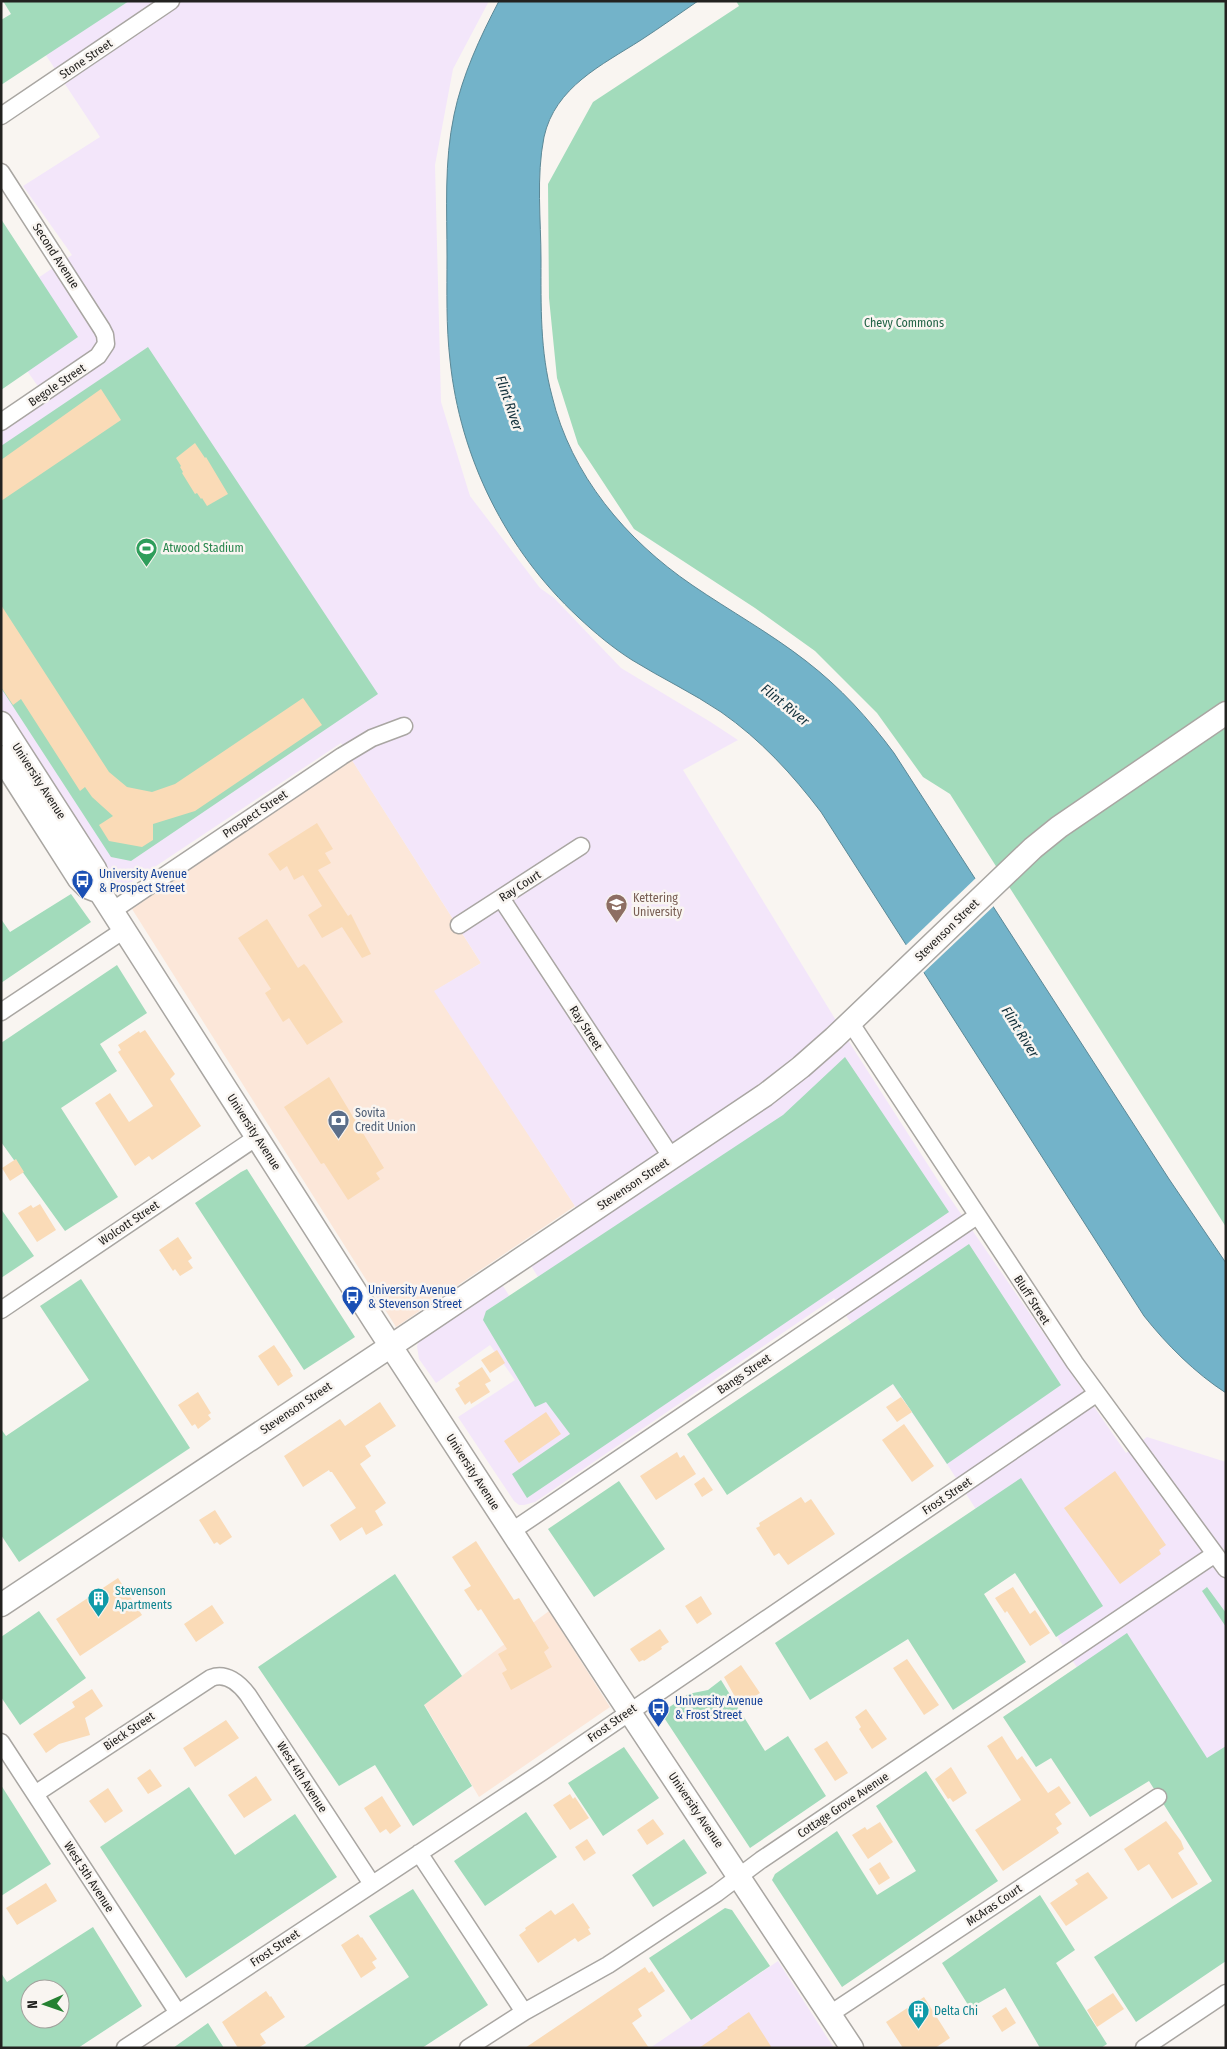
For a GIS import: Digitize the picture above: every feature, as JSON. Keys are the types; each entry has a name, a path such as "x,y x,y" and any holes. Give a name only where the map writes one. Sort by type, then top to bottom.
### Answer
{"street":[{"name":"Stone Street","path":"1,116 171,1"},
{"name":"Second Avenue","path":"1,172 92,312 104,332 106,342"},
{"name":"Begole Street","path":"1,422 98,356 104,349 106,342"},
{"name":"Stevenson Street","path":"1,1605 779,1085 818,1052 1005,874 1059,827 1226,713"},
{"name":"Prospect Street","path":"112,911 342,756 372,738 404,726"},
{"name":"University Avenue","path":"2,727 98,873 101,885 100,892"},
{"name":"University Avenue","path":"1,757 79,879 87,887 100,892 391,1346 852,2048"},
{"name":"Ray Court","path":"459,925 581,846"},
{"name":"Ray Street","path":"500,898 672,1158"},
{"path":"1,1012 124,930"},
{"name":"Bluff Street","path":"850,1022 1096,1394 1226,1569"},
{"name":"Wolcott Street","path":"1,1310 257,1137"},
{"name":"Bangs Street","path":"512,1531 977,1216"},
{"name":"Frost Street","path":"125,2048 542,1772 1096,1394"},
{"name":"Cottage Grove Avenue","path":"468,2048 524,2012 608,1965 1215,1554"},
{"name":"Bieck Street","path":"35,1794 207,1680 216,1676 226,1677"},
{"name":"West 4th Avenue","path":"226,1677 238,1682 251,1699 372,1884"},
{"name":"West 5th Avenue","path":"1,1742 178,2013"},
{"name":"McAras Court","path":"830,2014 1158,1797"},
{"path":"419,1853 524,2012"},
{"path":"1144,2048 1226,1993"}],"shaded area":[{"name":"Kettering University","path":"10,1 489,1 453,69 435,165 441,402 470,496 540,588 554,598 621,668 738,740 683,770 851,1045 939,1182 1126,1453 1147,1437 1226,1462 1226,1901 947,1464 834,1298 535,1502 519,1505 514,1501 458,1417 515,1380 490,1345 436,1383 419,1359 417,1346 420,1339 501,1283 556,1368 584,1351 530,1264 588,1226 434,991 481,963 341,743 132,882 118,885 112,884 108,880 1,715 1,430 47,399 1,334 1,303 72,255 23,186 100,137"},
{"path":"352,760 481,963 435,991 575,1206 396,1327 132,909"},
{"path":"549,1611 610,1707 479,1797 424,1704"},
{"path":"778,1961 834,2048 650,2048"}],"green space":[{"path":"3,1 129,1 1,85 1,20 11,14"},
{"name":"Chevy Commons","path":"736,1 1226,1 1226,1227 950,794 923,777 877,713 815,651 755,608 634,529 578,444 557,378 549,298 548,184 593,102 739,6"},
{"path":"1,219 78,337 1,390"},
{"name":"Atwood Stadium","path":"148,347 378,694 131,861 111,857 1,688 1,446"},
{"path":"71,894 91,922 1,983 1,919 10,932"},
{"path":"117,965 147,1013 100,1044 117,1071 61,1108 118,1197 65,1231 1,1142 1,1043"},
{"path":"845,1057 949,1212 527,1498 512,1474 570,1434 546,1402 535,1407 483,1320 486,1311 783,1115"},
{"path":"247,1169 355,1337 304,1370 195,1203"},
{"path":"1,1209 34,1256 1,1278"},
{"path":"969,1244 1061,1385 947,1464 893,1384 727,1495 687,1434"},
{"path":"81,1279 190,1448 19,1562 1,1535 1,1429 6,1436 89,1380 40,1306"},
{"path":"1021,1478 1103,1606 1056,1637 1015,1573 984,1594 1026,1662 953,1710 908,1639 810,1700 775,1643"},
{"path":"619,1481 665,1549 594,1597 548,1529"},
{"path":"395,1574 462,1676 424,1705 472,1786 413,1826 375,1765 339,1786 258,1667"},
{"path":"1207,1587 1226,1613 1226,1627 1202,1591"},
{"path":"39,1611 86,1678 20,1725 1,1697 1,1637"},
{"path":"1127,1633 1207,1758 1226,1746 1226,1961 1136,2022 1094,1957 1212,1881 1149,1781 1090,1817 1051,1758 1036,1767 1003,1717"},
{"path":"721,1680 765,1751 788,1736 826,1796 750,1848 661,1713 688,1694 708,1690"},
{"path":"624,1747 659,1798 603,1836 568,1783"},
{"path":"926,1771 998,1881 842,1987 772,1880 775,1874 837,1831 877,1895 916,1871 876,1806"},
{"path":"1,1785 51,1864 1,1896"},
{"path":"189,1787 235,1855 295,1814 337,1877 186,1978 100,1847"},
{"path":"526,1812 557,1857 485,1906 454,1861"},
{"path":"684,1839 707,1873 653,1907 632,1875"},
{"path":"413,1889 488,2005 422,2048 302,2048 409,1977 369,1916"},
{"path":"1040,1895 1075,1950 1056,1963 1107,2044 1101,2048 1040,2048 1005,1988 970,2008 942,1963"},
{"path":"725,1908 732,1910 770,1966 691,2020 649,1958"},
{"path":"93,1927 142,2006 78,2048 1,2048 1,1973 7,1982"},
{"path":"208,2023 224,2048 173,2048"}],"water":[{"name":"Flint River","path":"499,1 698,1 582,79 558,104 544,137 540,167 542,328 548,379 561,425 587,479 604,503 645,548 692,585 778,641 819,671 853,704 894,753 1169,1179 1226,1263 1226,1393 1203,1377 1182,1358 1144,1316 821,812 810,798 775,758 736,723 710,705 625,655 604,640 578,617 552,591 529,562 508,532 491,500 476,467 464,432 455,396 450,360 447,308 447,186 449,150 457,100 472,57"}],"pier":[{"path":"978,876 996,904 922,974 904,947"}],"building":[{"path":"101,389 121,420 1,501 1,460"},
{"path":"195,443 206,457 228,494 207,506 197,493 195,494 182,473 181,466 176,458"},
{"path":"1,605 109,772 127,787 152,792 175,784 303,698 322,725 195,811 153,824 153,840 142,847 109,841 99,825 113,816 92,797 85,787 80,791 21,699 13,705 1,687"},
{"path":"317,823 333,849 325,853 331,863 318,870 348,916 351,914 371,954 362,958 342,927 322,938 308,915 322,906 303,875 294,880 287,866 280,871 268,854"},
{"path":"267,919 298,968 304,964 307,967 343,1022 307,1045 289,1018 283,1022 265,993 271,989 238,938"},
{"path":"145,1030 175,1074 170,1079 201,1126 152,1160 149,1156 135,1166 95,1103 110,1093 129,1122 153,1106 118,1052 121,1050 118,1045 139,1031 140,1033"},
{"name":"Sovita Credit Union","path":"329,1077 384,1168 376,1173 380,1179 348,1200 324,1163 321,1164 284,1107"},
{"path":"16,1159 24,1172 10,1181 2,1168"},
{"path":"40,1204 56,1230 37,1242 18,1213 31,1205 33,1208"},
{"path":"178,1237 192,1258 188,1261 193,1268 180,1276 175,1269 173,1271 159,1250"},
{"path":"274,1345 293,1376 278,1386 258,1356"},
{"path":"497,1350 505,1363 490,1373 481,1360"},
{"path":"482,1367 491,1381 485,1384 490,1392 471,1404 470,1401 465,1405 455,1389 460,1386 458,1383"},
{"path":"198,1392 211,1413 208,1415 211,1419 198,1429 195,1424 192,1426 178,1405"},
{"path":"901,1397 912,1412 897,1422 886,1407"},
{"path":"380,1402 396,1426 365,1446 371,1456 360,1464 386,1503 375,1511 383,1525 366,1535 362,1527 340,1541 330,1525 356,1508 332,1472 329,1470 303,1487 284,1456 340,1419 345,1426"},
{"path":"546,1412 561,1434 519,1463 504,1441"},
{"path":"904,1424 934,1466 912,1482 882,1440"},
{"path":"677,1452 680,1458 684,1455 696,1474 656,1500 640,1476"},
{"path":"1115,1471 1166,1545 1159,1550 1161,1554 1120,1584 1064,1508"},
{"path":"704,1477 713,1490 702,1497 694,1484"},
{"path":"801,1497 805,1503 811,1499 835,1534 788,1565 779,1553 774,1556 756,1528 760,1526 759,1523"},
{"path":"215,1510 232,1537 220,1545 217,1542 214,1544 199,1520"},
{"path":"476,1541 514,1600 519,1598 549,1648 544,1652 552,1667 511,1690 502,1673 507,1670 498,1654 507,1649 481,1609 478,1611 464,1590 471,1586 452,1557"},
{"name":"Stevenson Apartments","path":"118,1578 142,1615 80,1656 56,1619"},
{"path":"1013,1587 1030,1614 1035,1610 1050,1633 1030,1646 1007,1611 1005,1613 995,1598"},
{"path":"701,1596 712,1614 697,1624 685,1606"},
{"path":"212,1605 224,1623 196,1642 184,1624"},
{"path":"660,1629 669,1642 644,1661 639,1662 630,1649"},
{"path":"907,1659 939,1705 924,1715 893,1668"},
{"path":"741,1665 760,1693 740,1706 724,1677"},
{"path":"92,1689 103,1706 85,1718 90,1735 59,1744 46,1753 33,1734 75,1707 72,1702"},
{"path":"866,1709 887,1739 872,1749 859,1729 861,1727 855,1717"},
{"path":"226,1720 239,1738 195,1767 183,1748"},
{"path":"1002,1736 1017,1760 1022,1756 1048,1793 1059,1786 1071,1803 1055,1814 1062,1824 1056,1828 1059,1833 1003,1871 975,1830 1021,1800 987,1746"},
{"path":"827,1741 848,1773 835,1781 814,1749"},
{"path":"951,1767 967,1793 953,1802 950,1798 948,1799 935,1779"},
{"path":"150,1769 162,1786 148,1794 137,1778"},
{"path":"256,1776 272,1800 244,1818 228,1795"},
{"path":"108,1788 123,1811 105,1823 89,1801"},
{"path":"570,1794 573,1799 575,1797 589,1818 570,1830 553,1805"},
{"path":"382,1796 401,1826 390,1834 386,1829 380,1833 364,1808"},
{"path":"653,1819 664,1834 647,1845 637,1830"},
{"path":"1166,1821 1181,1841 1184,1849 1178,1853 1198,1884 1172,1899 1149,1864 1138,1871 1124,1849"},
{"path":"880,1822 893,1842 868,1859 852,1835 865,1827 867,1830"},
{"path":"587,1839 596,1853 584,1861 575,1847"},
{"path":"880,1862 890,1878 879,1885 869,1869"},
{"path":"1088,1872 1108,1898 1066,1926 1050,1903 1078,1884 1075,1880"},
{"path":"46,1883 57,1901 17,1925 6,1908"},
{"path":"573,1903 590,1928 588,1929 591,1934 578,1942 575,1938 538,1963 519,1935 526,1930 525,1928 551,1910 555,1915"},
{"path":"358,1934 377,1959 372,1962 376,1968 361,1978 341,1945"},
{"path":"645,1967 649,1973 652,1971 665,1991 638,2009 642,2016 632,2023 649,2048 525,2048"},
{"path":"266,1991 285,2017 260,2034 266,2043 258,2048 238,2048 222,2022"},
{"path":"1113,1993 1124,2009 1097,2027 1087,2010"},
{"name":"Delta Chi","path":"924,1997 950,2038 935,2048 903,2048 886,2022"},
{"path":"1006,2007 1016,2023 1002,2032 992,2016"},
{"path":"749,2012 772,2048 699,2048 728,2028"}],"place":[{"name":"Atwood Stadium","path":"147,567"},
{"name":"University Avenue & Prospect Street","path":"83,900"},
{"name":"Kettering University","path":"617,924"},
{"name":"Sovita Credit Union","path":"339,1139"},
{"name":"University Avenue & Stevenson Street","path":"352,1316"},
{"name":"Stevenson Apartments","path":"99,1617"},
{"name":"University Avenue & Frost Street","path":"659,1727"},
{"name":"Delta Chi","path":"918,2030"}]}
